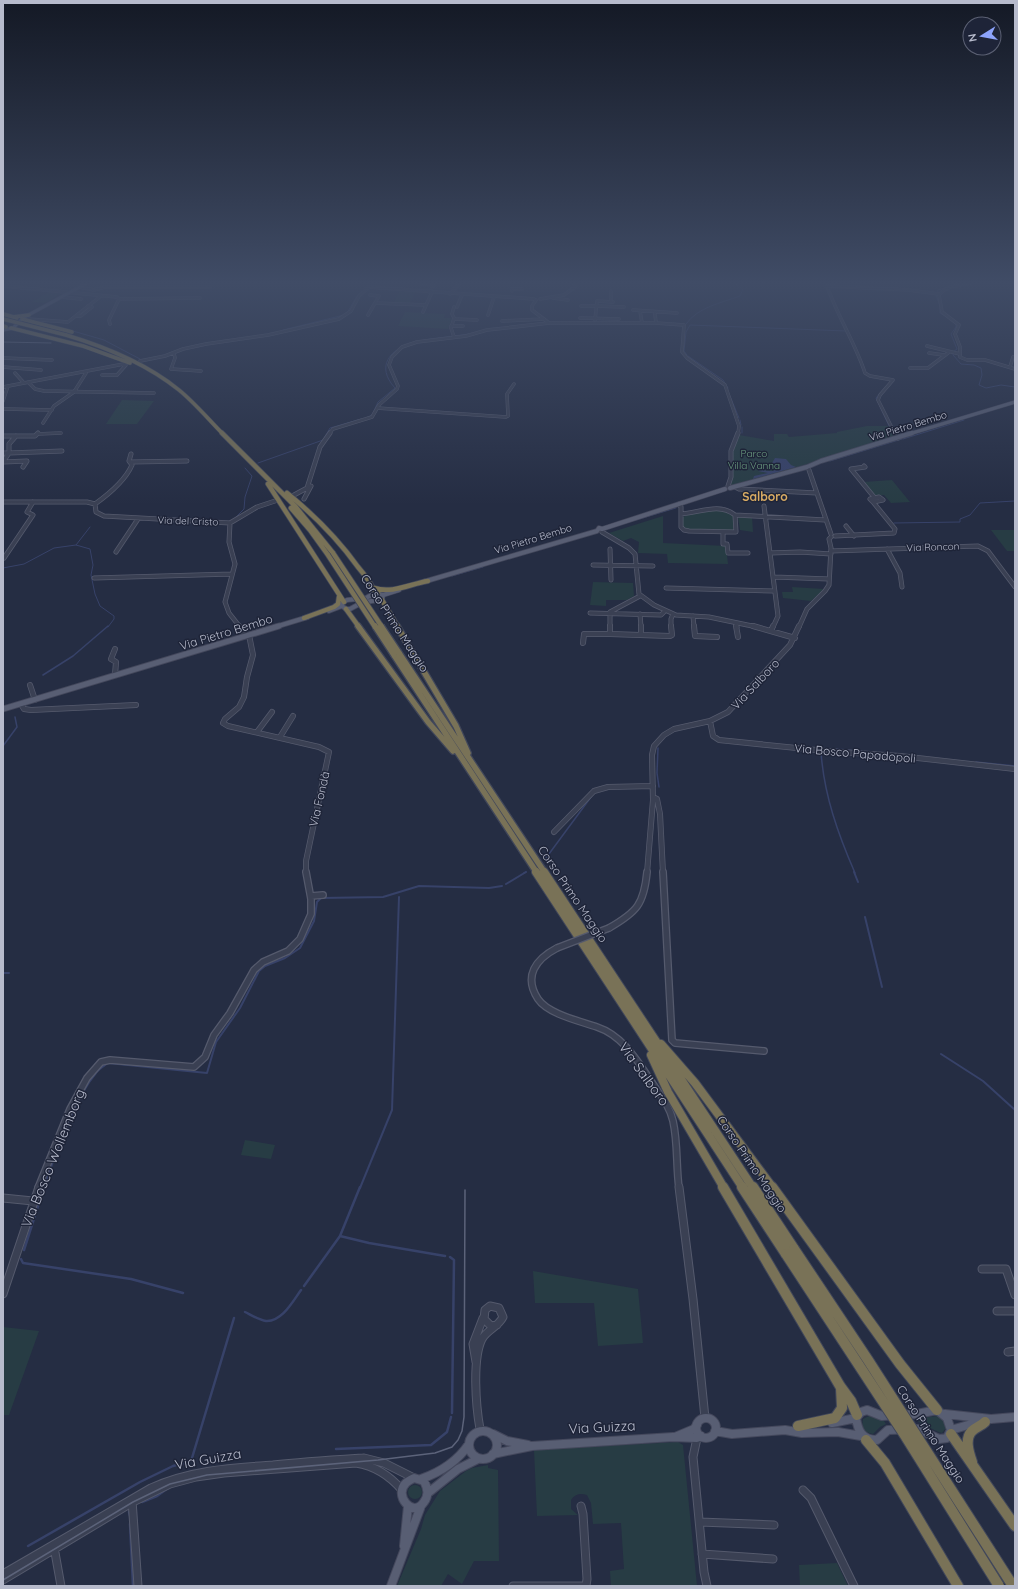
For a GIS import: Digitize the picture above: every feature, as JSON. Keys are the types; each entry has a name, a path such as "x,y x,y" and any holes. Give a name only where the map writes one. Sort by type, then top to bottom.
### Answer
{"highway":[{"path":"115,357 146,369"},
{"name":"Corso Primo Maggio","path":"121,357 146,369 180,391 267,477 307,520 331,554 480,781 644,1039 790,1252 868,1360 1013,1586"},
{"path":"130,357 146,369"},
{"name":"Corso Primo Maggio","path":"146,369 175,392 268,484 331,554"},
{"path":"267,477 319,520 348,553 373,588 381,596 456,726 468,754 477,767 480,781"},
{"path":"268,484 344,606 428,722 480,781"},
{"path":"373,588 381,591 389,591 428,581"},
{"path":"304,618 334,607 338,604 339,597"},
{"name":"Corso Primo Maggio","path":"480,781 634,1009 790,1252 999,1586"},
{"path":"634,1009 645,1019 666,1050 695,1083 731,1130 900,1364 941,1412"},
{"path":"644,1039 668,1092 840,1386 851,1401 857,1416"},
{"path":"798,1426 835,1418 839,1415 842,1405 840,1386"},
{"path":"973,1466 968,1452 968,1438 973,1431 982,1427 988,1421"},
{"path":"951,1432 963,1453 1015,1526"},
{"path":"864,1438 874,1448 885,1463 958,1586"}],"main road":[{"name":"Via Pietro Bembo","path":"3,710 344,606 353,608 360,603 428,581 602,530 730,488 802,469 809,470 812,464 1015,402"},
{"name":"Via Pietro Bembo","path":"344,606 347,600 381,596"},
{"name":"Via Guizza","path":"402,1556 421,1506 425,1502 428,1493 470,1462 478,1459 486,1460 493,1454 532,1446 673,1437 710,1438 715,1431 732,1434 784,1430 798,1426 827,1423 857,1416 861,1412 867,1410 882,1416 941,1412 988,1421"},
{"path":"941,1412 950,1421 951,1432"},
{"path":"857,1416 858,1431 864,1438"},
{"name":"Via Guizza","path":"784,1430 802,1433 838,1432 877,1440 888,1430 918,1429 939,1439 947,1438 951,1432 975,1423 1015,1417"},
{"name":"Via Guizza","path":"673,1437 694,1428 700,1420 705,1418"},
{"path":"705,1418 712,1422 715,1431"},
{"path":"697,1424 699,1437"},
{"name":"Via Guizza","path":"480,1429 488,1430 507,1441 532,1446"},
{"path":"402,1490 406,1482 417,1478 432,1476 458,1458 469,1443 473,1434 480,1429"},
{"path":"492,1433 496,1445 493,1454"},
{"path":"469,1443 471,1453 478,1459"},
{"path":"417,1478 426,1484 428,1493"},
{"name":"Via Guizza","path":"402,1490 402,1500 408,1506"},
{"path":"391,1586 402,1556 408,1506 414,1508 421,1506"}],"street":[{"path":"140,361 156,357"},
{"path":"176,357 171,369 201,371"},
{"path":"294,495 307,488 320,447 333,429 371,417 377,408 397,389 397,382 388,368 393,357"},
{"path":"686,357 712,374 724,385 739,426 730,451 732,468 730,488 817,493"},
{"path":"860,357 865,372 870,376 893,380 888,388 879,396 878,400 898,438"},
{"path":"910,368 928,368 941,357"},
{"path":"960,357 964,359 985,360 1015,369"},
{"path":"1010,367 1012,357"},
{"path":"3,358 52,360"},
{"path":"3,387 129,363"},
{"path":"65,374 86,373 94,370 126,365 117,375 102,375"},
{"path":"3,367 41,370"},
{"path":"14,373 24,383"},
{"path":"43,423 55,405 74,392 86,373"},
{"path":"28,382 38,390 154,393"},
{"path":"377,408 506,418 508,416 507,394 514,384"},
{"path":"3,401 8,386"},
{"path":"3,409 52,411"},
{"path":"3,436 37,436 38,433 61,433"},
{"path":"3,461 9,453 9,446 16,436"},
{"path":"3,453 62,451"},
{"path":"3,502 87,502 95,504 125,476 131,468 131,462 129,461 131,454"},
{"path":"3,461 27,461 23,467"},
{"path":"131,462 187,461"},
{"path":"864,466 865,467 851,469 874,497"},
{"name":"Via Salboro","path":"705,1418 672,1115 636,1059 622,1041 601,1027 550,1009 538,998 533,990 532,982 534,967 538,960 545,954 618,923 632,912 643,898 646,880 653,797 652,755 654,746 668,732 679,727 710,721 720,717 734,708 795,638 806,610 826,592 829,585 831,553 829,539 831,535 809,470"},
{"path":"304,499 311,487 314,475 313,471"},
{"path":"831,535 854,536 894,533 895,529 873,502 870,498 881,497 883,500 873,502"},
{"path":"230,523 257,507 275,501"},
{"path":"4,558 32,515 27,512 33,502"},
{"name":"Via del Cristo","path":"95,504 96,512 99,515 138,519 230,523 229,542 235,561 227,591 226,608 248,635"},
{"path":"679,504 681,527 684,530 723,532 736,531 735,515"},
{"path":"764,506 778,616 771,631"},
{"path":"681,514 723,509 730,510 735,515 825,520"},
{"path":"116,552 138,519"},
{"path":"846,526 854,536"},
{"path":"602,530 633,551 636,558 638,592 640,596 673,614 736,623 795,638"},
{"path":"723,532 724,544 727,544 728,553 748,553"},
{"name":"Via Roncon","path":"770,553 831,553 954,546 980,547 989,552 1015,588"},
{"path":"610,549 611,580"},
{"path":"887,550 900,574 902,587"},
{"path":"593,565 653,566"},
{"path":"94,578 232,574"},
{"path":"774,577 829,579"},
{"path":"666,588 774,591"},
{"path":"609,614 640,596"},
{"path":"590,613 661,615 664,612"},
{"path":"609,614 610,634"},
{"path":"640,614 641,635"},
{"path":"583,644 584,634 671,636 670,619 673,614"},
{"path":"693,616 695,636 717,637"},
{"path":"736,623 738,637"},
{"name":"Via Fondà","path":"248,635 253,655 247,677 244,697 239,707 225,719 223,723 319,747 328,752 329,757 306,861 306,877 310,896"},
{"path":"115,649 111,659 116,662 115,675"},
{"path":"30,685 35,700"},
{"path":"20,704 24,709 31,710 136,705"},
{"path":"257,732 272,712"},
{"path":"280,737 293,716"},
{"name":"Via Bosco Papadopoli","path":"710,721 713,736 719,740 826,751 900,756 1015,769"},
{"path":"554,832 594,791 608,787 653,786"},
{"name":"Via Salboro","path":"653,797 657,799 660,814 672,1040 675,1043 764,1052"},
{"path":"310,896 323,895"},
{"name":"Via Bosco Wollemborg","path":"3,1294 33,1201 70,1109 79,1090 96,1067 102,1062 114,1060 194,1067 199,1065 204,1061 214,1035 232,1011 254,971 264,961 290,950 298,942 310,918 310,896"},
{"path":"3,1198 33,1201"},
{"path":"982,1269 1006,1270 1015,1295"},
{"path":"477,1366 481,1341 503,1317 499,1308 490,1306 485,1310 473,1344 477,1366 478,1413 480,1429"},
{"path":"997,1311 1015,1311"},
{"path":"483,1316 488,1324 497,1325"},
{"path":"699,1437 694,1447 693,1457 702,1554 707,1586"},
{"name":"Via Guizza","path":"3,1574 171,1479 208,1470 364,1458 378,1460 394,1467 404,1474 417,1478"},
{"name":"Via Guizza","path":"133,1500 170,1484 207,1475 344,1463 362,1464 374,1467 396,1483 402,1490"},
{"path":"803,1490 811,1498 854,1586"},
{"path":"133,1500 138,1586"},
{"path":"513,1586 586,1586 587,1579 583,1514 581,1506"},
{"path":"700,1522 774,1525"},
{"path":"54,1546 61,1586"},
{"name":"Via Guizza","path":"3,1580 54,1546"},
{"path":"702,1554 773,1559"}],"green space":[{"path":"122,400 154,401 137,424 106,424"},
{"name":"Parco Villa Vanna","path":"867,426 888,426 894,437 736,486 731,485 733,467 731,453 739,435 774,441 774,434 787,434 789,437 837,433"},
{"path":"892,480 910,502 891,503 884,495 875,496 863,482"},
{"path":"723,510 733,514 734,531 685,529 683,527 683,517 692,513"},
{"path":"663,516 663,543 726,546 728,564 668,563 667,554 638,553 639,542 631,538 623,541 609,533"},
{"path":"738,517 752,517 753,532 740,530"},
{"path":"991,530 1015,530 1015,551 1007,551"},
{"path":"593,582 633,583 634,596 627,600 606,600 606,606 590,605"},
{"path":"792,587 824,589 811,601 783,598 782,592 793,592"},
{"path":"245,1140 275,1145 271,1159 241,1155"},
{"path":"533,1271 638,1289 643,1343 598,1346 594,1303 535,1303"},
{"path":"3,1327 39,1331 9,1415 3,1415"},
{"path":"869,1416 884,1421 886,1424 880,1427 873,1434 868,1432 864,1430 863,1419"},
{"path":"937,1416 945,1422 946,1428 942,1433 914,1419"},
{"path":"678,1442 683,1445 697,1586 611,1586 610,1571 624,1569 621,1523 593,1524 591,1503 587,1495 578,1494 571,1500 571,1509 578,1515 537,1516 534,1450"},
{"path":"488,1465 488,1468 498,1470 499,1561 474,1561 462,1584 448,1574 441,1586 397,1586 421,1529 425,1515 440,1491 466,1471 472,1468"},
{"path":"415,1485 420,1487 422,1492 420,1497 415,1499 410,1497 408,1492 410,1487"},
{"path":"837,1563 848,1586 800,1586 799,1565"}],"water":[{"path":"775,458 786,459 791,465 796,467 753,479 754,476 768,473 758,471 760,470 772,471 778,469 772,463"}],"waterway":[{"path":"366,418 372,415 378,402 395,388 386,373 386,366 389,357"},
{"path":"690,357 723,380 728,388"},
{"path":"955,357 961,364 974,365 981,368 982,375 979,385 986,388 1001,385 1015,387"},
{"path":"881,392 876,398 889,426"},
{"path":"730,396 739,418"},
{"path":"258,463 323,440 330,428 361,419"},
{"path":"740,420 741,425"},
{"path":"903,439 964,420"},
{"path":"742,427 742,433"},
{"path":"830,461 902,439"},
{"path":"235,518 244,509 245,497 252,476 245,468"},
{"path":"894,523 960,522 960,519 970,515 980,503 1015,501"},
{"path":"626,523 676,508"},
{"path":"76,545 90,527"},
{"path":"3,568 24,564 54,548 76,545"},
{"path":"76,545 90,549 93,565 91,575 95,594 100,606 114,616 114,619 108,627"},
{"path":"452,576 483,567"},
{"path":"43,675 73,656 108,626"},
{"path":"3,746 17,727 15,717"},
{"path":"658,748 657,773 659,787"},
{"path":"837,749 867,752"},
{"path":"821,752 825,784 833,814 855,873"},
{"path":"976,762 1015,766"},
{"path":"546,858 591,797"},
{"path":"506,884 526,872 524,873"},
{"path":"854,872 858,882"},
{"path":"44,1188 59,1144 73,1112 80,1097 97,1072 108,1063 207,1073 216,1042 240,1008 259,971 265,966 285,958 300,948 314,921 317,902 321,898 383,897 419,886 489,888 502,886"},
{"path":"360,1188 392,1110 399,897"},
{"path":"865,917 882,987"},
{"path":"3,973 9,973"},
{"path":"941,1054 983,1081 1015,1110"},
{"path":"24,1250 44,1187"},
{"path":"340,1236 360,1187"},
{"path":"304,1286 340,1236"},
{"path":"340,1236 369,1243 445,1256"},
{"path":"450,1257 454,1260 452,1413"},
{"path":"21,1259 23,1263 131,1279 183,1293"},
{"path":"245,1312 261,1320 272,1320 282,1315 301,1290"},
{"path":"192,1458 234,1318"},
{"path":"336,1449 431,1445 447,1432 451,1417"},
{"path":"28,1546 140,1482 173,1466 188,1462"},
{"path":"142,1502 157,1496 168,1488"},
{"path":"129,1512 130,1516"},
{"path":"130,1524 133,1586"}],"tram line":[{"path":"3,1580 133,1502 170,1484 207,1475 378,1460 435,1453 452,1447 458,1440 462,1431 464,1417 465,1190"}],"district":[{"name":"Salboro","path":"765,496"}]}
